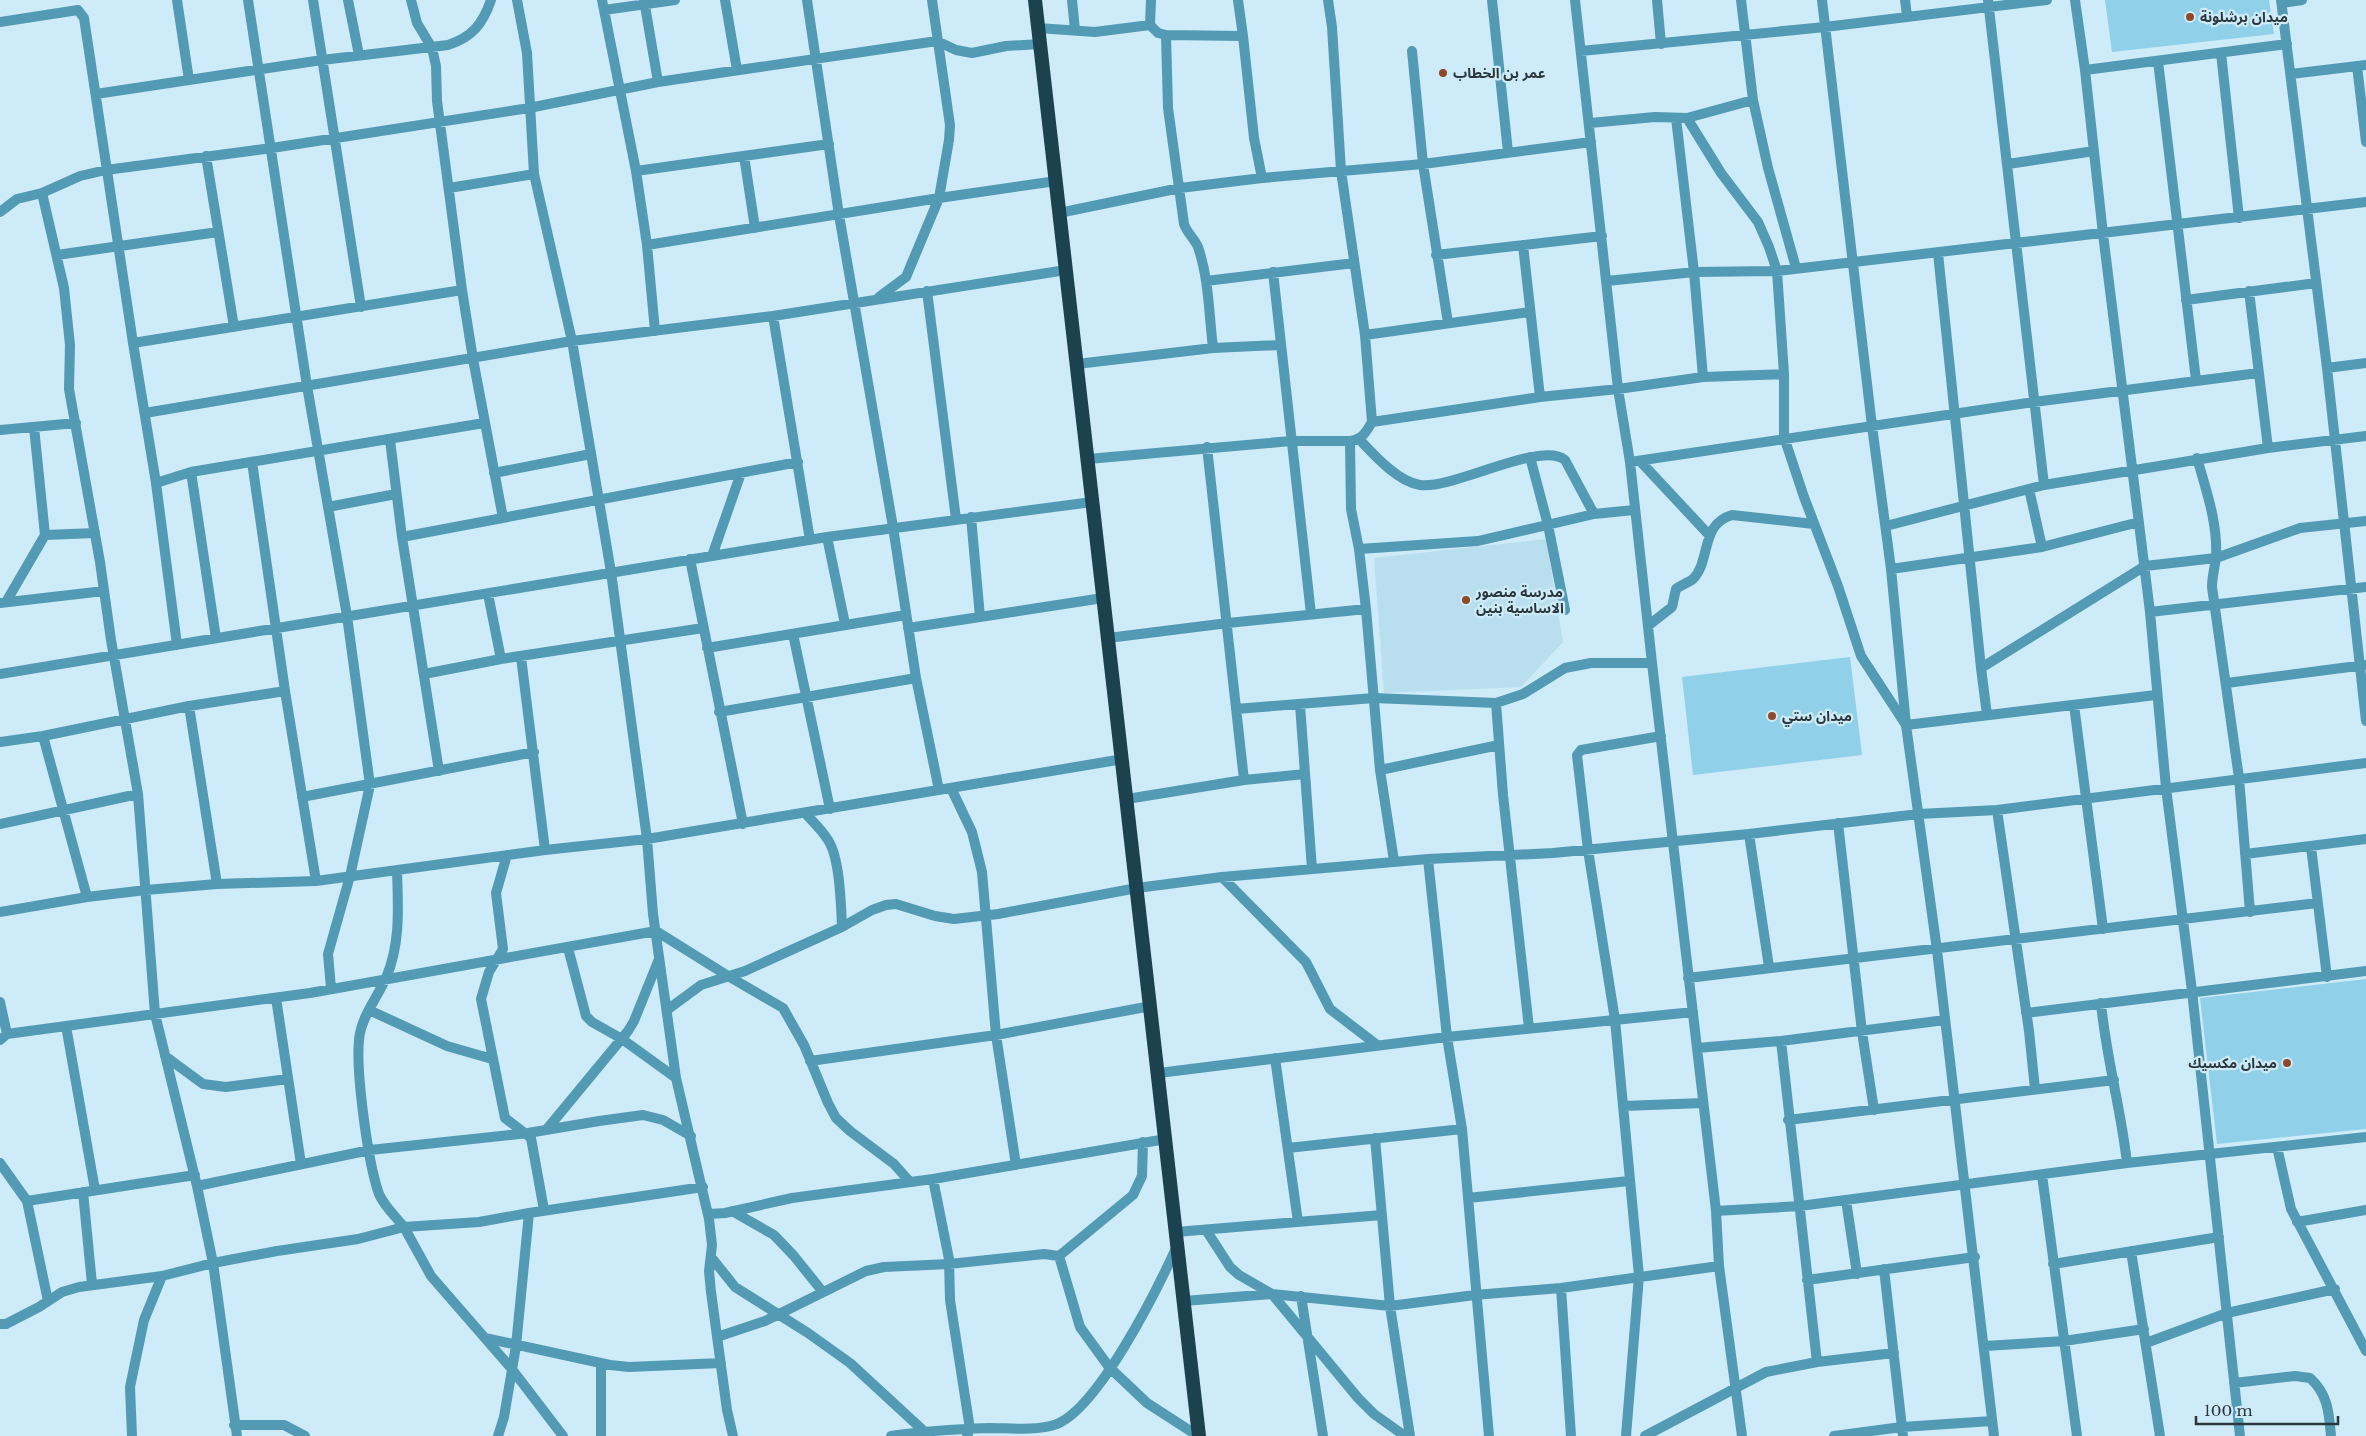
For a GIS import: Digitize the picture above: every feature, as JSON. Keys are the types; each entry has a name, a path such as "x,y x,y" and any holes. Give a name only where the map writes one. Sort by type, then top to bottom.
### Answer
{"highway":[{"path":"1035,0 1199,1436"}],"street":[{"path":"177,0 189,80"},
{"path":"248,0 308,386 347,616 370,785 350,876 328,954 331,988"},
{"path":"313,0 361,307"},
{"path":"348,0 359,55"},
{"path":"411,0 417,23 432,48 437,74 439,122 462,290 484,423 503,518"},
{"path":"96,94 322,60 432,48 456,42 480,26 491,0"},
{"path":"517,0 526,52 534,174 572,341 611,572 647,839 659,958 676,1078 709,1214 712,1240 710,1286 720,1363 733,1436"},
{"path":"655,331 647,246 636,171 603,5 675,0"},
{"path":"725,0 737,70"},
{"path":"807,0 814,59 839,215 893,527 916,678 939,790"},
{"path":"875,299 906,277 939,198 950,125 932,0"},
{"path":"1072,0 1075,30"},
{"path":"1151,0 1150,25 1158,33 1166,35 1243,36"},
{"path":"1238,0 1254,138 1262,178"},
{"path":"1088,459 1291,441 1354,440 1365,435 1372,422 1365,335 1342,171 1332,27 1328,0"},
{"path":"1492,0 1508,152"},
{"path":"1575,0 1618,389 1635,462 1634,510 1649,625 1716,1211 1720,1266 1742,1436"},
{"path":"1657,0 1661,44"},
{"path":"1741,0 1753,100 1768,168 1796,268"},
{"path":"1822,0 1872,426 1891,569 1906,725 1937,950 1985,1346 1994,1436"},
{"path":"1905,0 1907,16"},
{"path":"1581,51 1826,27 1989,3 2047,0"},
{"path":"2075,0 2085,70 2122,390 2134,470 2150,612 2156,695 2166,788 2192,991 2240,1436"},
{"path":"2302,0 2282,1 2327,368 2351,589 2363,665 2366,721"},
{"path":"645,2 658,82"},
{"path":"1989,3 2008,164 2014,243 2044,485"},
{"path":"0,22 78,10 84,18 106,170 156,483 177,645"},
{"path":"1038,28 1095,32 1150,25"},
{"path":"1166,35 1168,108 1185,227 1198,247 1206,281 1213,348"},
{"path":"0,212 6,205 17,199 42,193 71,179 106,170 272,148 529,108 618,88 937,41 956,50 972,53 1006,46 1040,44"},
{"path":"2085,70 2287,44"},
{"path":"1412,51 1423,164 1448,323"},
{"path":"2221,53 2239,218"},
{"path":"2158,61 2196,380"},
{"path":"2291,74 2362,65 2366,142"},
{"path":"1590,123 1655,117 1687,118 1753,100"},
{"path":"1676,118 1694,272 1703,377"},
{"path":"1687,118 1721,173 1758,222 1777,271 1784,374 1784,437 1838,586 1861,656 1906,725"},
{"path":"1059,214 1180,188 1262,178 1423,164 1591,142"},
{"path":"636,171 829,144"},
{"path":"2008,164 2094,151"},
{"path":"206,156 234,327"},
{"path":"744,156 755,228"},
{"path":"449,188 534,174"},
{"path":"647,246 939,198 1056,181"},
{"path":"42,193 64,288 70,345 67,380 95,533 138,794 155,1014 195,1175 213,1263 237,1436"},
{"path":"1607,281 1694,272 1777,271 2366,202"},
{"path":"57,255 218,232"},
{"path":"1436,255 1602,236"},
{"path":"1523,245 1540,397"},
{"path":"1938,253 1966,506 1981,668 1988,714"},
{"path":"1206,281 1354,263"},
{"path":"145,413 572,341 773,316 1066,270"},
{"path":"1273,272 1312,614"},
{"path":"2186,300 2316,282"},
{"path":"133,343 298,318 462,290"},
{"path":"927,291 956,519"},
{"path":"2249,291 2268,448"},
{"path":"1365,335 1530,312"},
{"path":"773,316 810,540"},
{"path":"1077,364 1213,348 1280,345"},
{"path":"2327,368 2366,363"},
{"path":"1635,462 1784,437 2258,373"},
{"path":"1372,422 1540,397 1618,389 1703,377 1784,374"},
{"path":"156,483 191,472 484,423"},
{"path":"0,430 76,424"},
{"path":"3,603 45,535 34,427"},
{"path":"1886,526 2044,485 2198,458 2366,436"},
{"path":"390,440 402,537 439,771"},
{"path":"1354,440 1408,482 1427,486 1530,458 1557,456 1563,458 1594,514"},
{"path":"1354,440 1349,491 1359,549 1380,770 1394,861"},
{"path":"1207,447 1244,780"},
{"path":"494,473 591,454"},
{"path":"1530,458 1548,525 1565,610"},
{"path":"2198,458 2214,528 2216,558 2212,574 2239,778 2250,912"},
{"path":"252,462 285,691 316,881"},
{"path":"402,537 798,462"},
{"path":"1635,462 1710,536"},
{"path":"191,472 216,638"},
{"path":"712,556 740,473"},
{"path":"2029,489 2042,547"},
{"path":"328,507 396,494"},
{"path":"0,674 827,537 1092,502"},
{"path":"1359,549 1478,541 1594,514 1634,510"},
{"path":"1649,625 1672,607 1676,589 1695,575 1717,522 1732,515 1814,524"},
{"path":"971,517 980,617"},
{"path":"1981,668 2145,566 2216,558 2300,528 2366,521"},
{"path":"1891,569 2042,547 2139,522"},
{"path":"45,535 95,533"},
{"path":"827,537 845,624"},
{"path":"690,559 719,712 743,824"},
{"path":"2150,612 2216,606 2366,587"},
{"path":"3,603 104,591"},
{"path":"488,594 501,659"},
{"path":"908,628 1103,598"},
{"path":"1108,638 1228,623 1366,609"},
{"path":"707,648 906,615"},
{"path":"424,674 501,659 703,628"},
{"path":"793,634 830,809"},
{"path":"521,657 545,850"},
{"path":"1236,709 1374,698 1496,703 1523,694 1565,668 1591,663 1652,663"},
{"path":"2227,684 2363,665"},
{"path":"719,712 916,678"},
{"path":"0,742 43,736 126,717 285,691"},
{"path":"1906,725 2156,695"},
{"path":"1496,703 1529,1028"},
{"path":"1300,705 1312,869"},
{"path":"2074,705 2088,799 2103,930"},
{"path":"189,706 217,884"},
{"path":"43,736 87,897"},
{"path":"1626,1436 1639,1276 1615,1020 1588,850 1577,753 1582,750 1661,736"},
{"path":"1380,770 1499,745"},
{"path":"302,797 534,752"},
{"path":"0,912 87,897 146,890 217,884 316,881 545,850 647,839 1123,759"},
{"path":"667,1010 701,985 728,976 842,927 872,910 896,904 935,916 954,918 986,915 1137,888 1222,877 1394,861 1588,850 1749,834 1919,814 1997,810 2366,763"},
{"path":"1127,799 1244,780 1305,774"},
{"path":"951,788 968,824 982,872 996,1035 1016,1165"},
{"path":"0,824 138,794"},
{"path":"1997,810 2035,1089"},
{"path":"805,813 829,840 832,847 838,877 842,927"},
{"path":"1838,823 1862,1032 1874,1110"},
{"path":"1749,834 1769,967"},
{"path":"2245,854 2366,839"},
{"path":"2311,846 2327,977"},
{"path":"507,855 496,893 504,944 489,972 481,999 505,1118 528,1134 533,1144 544,1210"},
{"path":"1428,859 1447,1037 1462,1129 1488,1436"},
{"path":"397,870 397,938 386,978 360,1032 358,1049 361,1095 370,1150 380,1194 404,1227 431,1276 511,1368 563,1436"},
{"path":"1222,877 1306,962 1330,1009 1377,1045"},
{"path":"1688,978 1854,957 1937,950 2317,903"},
{"path":"0,1002 4,1037 66,1026 276,998 496,961 656,931 783,1008 801,1038 836,1118 894,1164 910,1182"},
{"path":"568,948 586,1016 592,1022 622,1039 676,1078"},
{"path":"546,1129 622,1039 634,1021 659,958"},
{"path":"2026,1013 2192,991 2366,972"},
{"path":"276,998 301,1164"},
{"path":"2100,1003 2123,1123 2127,1163"},
{"path":"810,1060 996,1035 1151,1006"},
{"path":"369,1010 447,1046 492,1059"},
{"path":"1159,1073 1447,1037 1693,1012"},
{"path":"1697,1048 1862,1032 1945,1020"},
{"path":"66,1026 95,1190"},
{"path":"1781,1041 1788,1120 1800,1206 1817,1362"},
{"path":"165,1056 203,1084 226,1087 288,1079"},
{"path":"1275,1058 1298,1222"},
{"path":"1788,1120 2114,1080"},
{"path":"1623,1106 1703,1103"},
{"path":"197,1186 370,1150 528,1134 546,1129 644,1115 663,1120 691,1136"},
{"path":"1288,1148 1462,1129"},
{"path":"1716,1211 1800,1206 2127,1163 2366,1137"},
{"path":"1375,1138 1390,1306 1410,1436"},
{"path":"709,1214 792,1198 932,1179 1166,1139"},
{"path":"717,1336 755,1325 822,1291 874,1269 949,1264 1044,1254 1059,1256 1133,1195 1142,1176 1143,1142"},
{"path":"2277,1147 2289,1202 2297,1222 2335,1289 2366,1351"},
{"path":"0,1163 27,1201 48,1302"},
{"path":"27,1201 195,1175"},
{"path":"2042,1175 2077,1436"},
{"path":"932,1179 949,1264 950,1300 969,1432"},
{"path":"1468,1198 1629,1181"},
{"path":"0,1324 6,1324 48,1302 62,1292 92,1284 162,1276 213,1263 358,1239 404,1227 461,1225 530,1212 703,1186"},
{"path":"83,1192 92,1284"},
{"path":"1846,1200 1857,1274"},
{"path":"2297,1222 2366,1210"},
{"path":"732,1211 774,1235 794,1256 822,1291"},
{"path":"498,1436 504,1417 516,1346 530,1212"},
{"path":"891,1436 969,1432 988,1428 1041,1427 1063,1420 1083,1404 1110,1367 1149,1306 1177,1239 1206,1230 1382,1215"},
{"path":"1206,1230 1233,1270 1272,1294 1363,1404 1405,1436"},
{"path":"2053,1264 2219,1237"},
{"path":"2131,1251 2160,1436"},
{"path":"1059,1256 1080,1327 1110,1367 1147,1404 1199,1436"},
{"path":"711,1257 732,1284 808,1333 850,1363 926,1434"},
{"path":"1807,1280 1974,1257"},
{"path":"1184,1301 1272,1294 1390,1306 1475,1295 1562,1288 1720,1266"},
{"path":"1884,1269 1902,1431"},
{"path":"132,1436 130,1387 144,1320 162,1276"},
{"path":"1562,1288 1571,1436"},
{"path":"2146,1343 2227,1313 2335,1289"},
{"path":"1301,1296 1323,1436"},
{"path":"1985,1346 2064,1341 2144,1329"},
{"path":"484,1338 601,1364 629,1367 720,1363"},
{"path":"1645,1436 1736,1387 1773,1370 1817,1362 1894,1353"},
{"path":"600,1436 601,1364"},
{"path":"2234,1383 2295,1376 2310,1378 2325,1397 2329,1409 2331,1436"},
{"path":"1834,1436 1992,1421"},
{"path":"234,1425 284,1425 305,1436"},
{"path":"988,1428 1012,1436"}],"shaded area":[{"name":"ميدان برشلونة","path":"2105,0 2269,0 2274,34 2112,52"},
{"name":"مدرسة منصور الاساسية بنين","path":"1546,539 1563,642 1521,687 1384,693 1374,558"},
{"name":"ميدان ستي","path":"1850,657 1862,755 1693,775 1682,677"},
{"name":"ميدان مكسيك","path":"2366,979 2366,1129 2217,1144 2200,998"}],"place":[{"name":"ميدان برشلونة","path":"2190,17"},
{"name":"عمر بن الخطاب","path":"1443,73"},
{"name":"مدرسة منصور الاساسية بنين","path":"1466,600"},
{"name":"ميدان ستي","path":"1772,716"},
{"name":"ميدان مكسيك","path":"2287,1063"}]}
